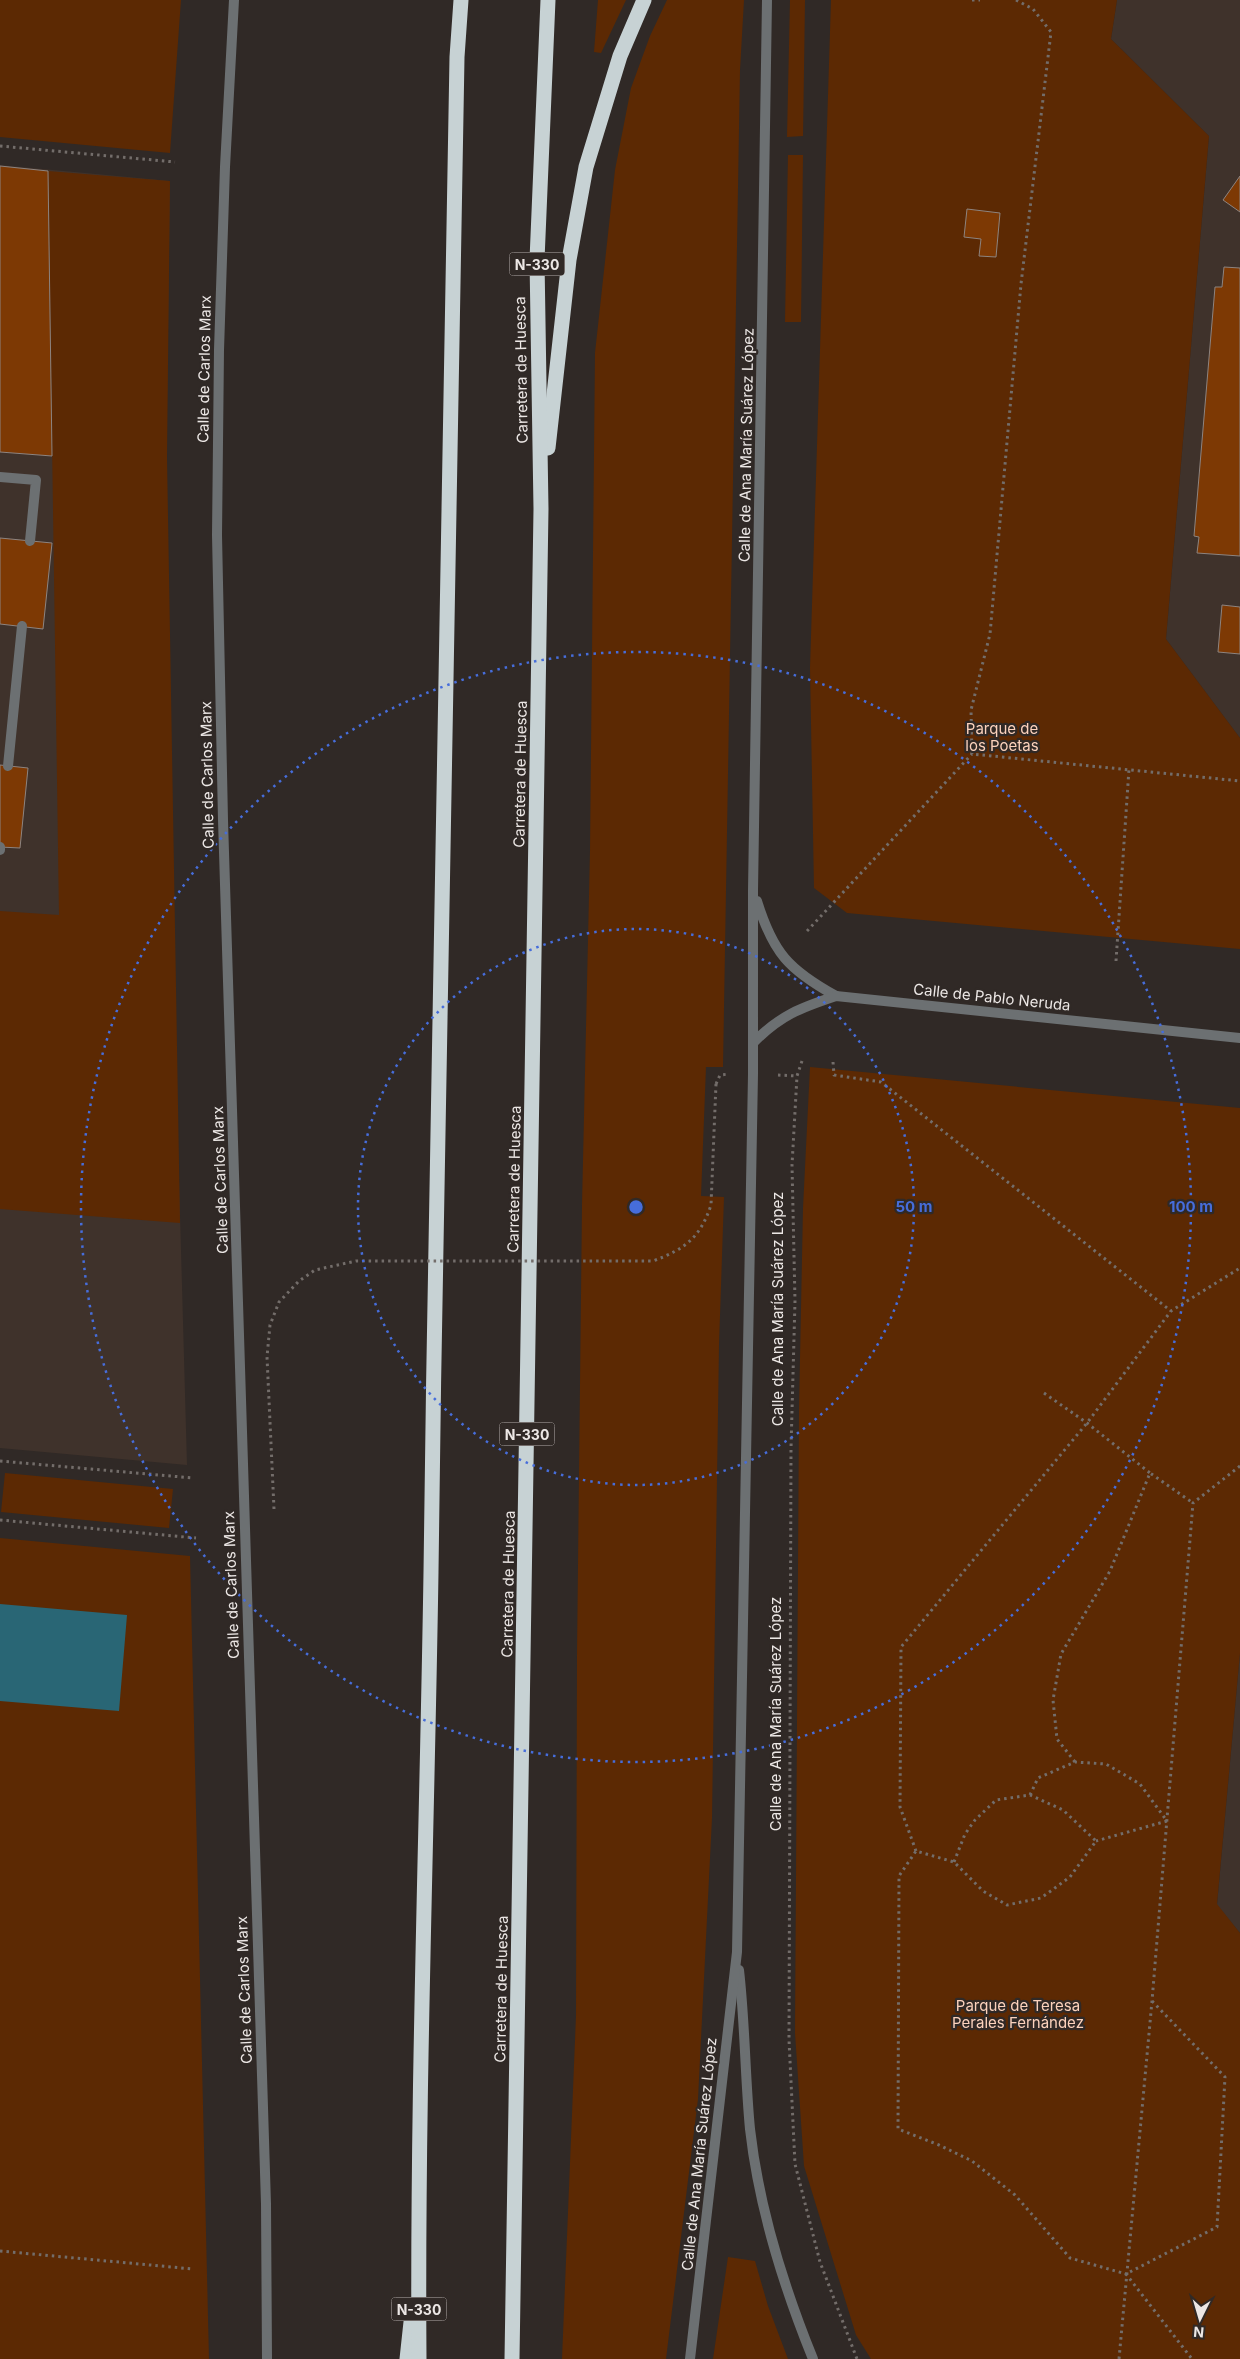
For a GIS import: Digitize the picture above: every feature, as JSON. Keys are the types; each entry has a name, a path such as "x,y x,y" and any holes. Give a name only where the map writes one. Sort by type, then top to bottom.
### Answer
{"highway":[{"name":"N-330","path":"419,2359 418,2259 427,1819 446,480 457,57 461,0"},
{"name":"Carretera de Huesca","path":"512,2359 541,509 537,260 548,0"},
{"path":"541,509 575,218 586,167 602,112 620,56 644,0"},
{"path":"407,2359 418,2259"}],"street":[{"name":"Calle de Carlos Marx","path":"234,0 220,311 217,536 223,820 266,2204 267,2359"},
{"name":"Calle de Ana María Suárez López","path":"767,0 754,891 754,1042 737,1952 750,2128 760,2189 772,2244 789,2300 812,2359"},
{"path":"0,477 36,480 30,541"},
{"path":"8,766 22,626"},
{"name":"Calle de Ana María Suárez López","path":"754,891 764,924 773,945 784,959 816,985 836,996"},
{"name":"Calle de Pablo Neruda","path":"754,1042 788,1013 836,996 1240,1038"},
{"name":"Calle de Ana María Suárez López","path":"690,2359 737,1952"}],"path":[{"path":"972,0 980,0"},
{"path":"807,931 972,754 971,710 990,634 1021,284 1051,32 1033,9 1016,0"},
{"path":"0,146 175,162"},
{"path":"972,754 1240,781"},
{"path":"1116,962 1129,770"},
{"name":"Calle de Ana María Suárez López","path":"802,1061 797,1076 792,1165 795,1300 791,1448 789,2049 795,2164 820,2262 856,2359"},
{"path":"833,1062 834,1076 881,1082 1171,1310"},
{"path":"274,1509 267,1356 270,1325 279,1302 299,1281 315,1270 356,1262 653,1261 675,1253 690,1242 706,1221 711,1205 716,1084 720,1075 732,1073"},
{"path":"772,1074 797,1076"},
{"path":"916,1851 900,1807 901,1647 1087,1423 1171,1310 1240,1268"},
{"path":"1044,1393 1193,1503"},
{"path":"0,1461 193,1478"},
{"path":"1119,2359 1168,1821 1193,1503 1240,1466"},
{"path":"1075,1762 1057,1739 1053,1700 1061,1654 1110,1572 1150,1473"},
{"path":"0,1520 196,1538"},
{"path":"1030,1795 1038,1778 1075,1762 1106,1764 1140,1784 1168,1821"},
{"path":"954,1862 965,1834 975,1820 996,1800 1030,1795 1063,1810 1096,1841"},
{"path":"916,1851 954,1862 983,1891 1007,1905 1041,1898 1070,1878 1096,1841 1168,1821"},
{"path":"916,1851 898,1876 898,2129 939,2145 972,2161 1015,2195 1070,2258 1126,2274 1192,2359"},
{"path":"1126,2274 1217,2226 1225,2077 1152,2001"},
{"path":"0,2251 193,2269"}],"shaded area":[{"path":"1117,0 1240,0 1240,738 1166,639 1209,136 1111,39"},
{"path":"0,165 170,181 164,640 187,1465 0,1448"},
{"path":"1240,1653 1240,1933 1217,1905"}],"green space":[{"path":"0,0 181,0 170,153 0,137"},
{"path":"598,0 626,0 601,53 594,52"},
{"path":"667,0 744,0 740,70 723,1067 706,1067 701,1196 724,1197 719,1345 712,1818 698,2099 666,2359 562,2359 576,2016 577,1655 582,1205 590,851 595,353 615,170 631,88 650,36"},
{"path":"790,0 805,0 803,136 787,137"},
{"name":"Parque de los Poetas","path":"831,0 1117,0 1111,39 1209,136 1166,639 1240,738 1240,949 847,913 814,888 810,668"},
{"path":"788,155 803,155 801,322 785,322"},
{"path":"48,171 170,181 167,457 180,1223 0,1209 0,911 59,915"},
{"name":"Parque de Teresa Perales Fernández","path":"810,1067 1240,1108 1240,1653 1217,1904 1240,1933 1240,2359 871,2359 856,2335 804,2166 795,2033 799,1409 803,1208"},
{"path":"5,1473 173,1489 169,1528 1,1512"},
{"path":"0,1538 190,1556 209,2359 0,2359"},
{"path":"728,2257 755,2261 768,2306 788,2359 713,2359"}],"water":[{"path":"0,1604 127,1615 119,1711 0,1701"}],"building":[{"path":"0,166 48,171 52,456 0,452"},
{"path":"1240,176 1240,212 1223,200"},
{"path":"967,209 1000,213 996,257 979,256 981,239 964,237"},
{"path":"1224,267 1240,268 1240,556 1197,553 1199,537 1194,536 1215,287 1222,287"},
{"path":"0,538 52,543 43,629 0,624"},
{"path":"1222,605 1240,607 1240,654 1218,652"},
{"path":"0,765 28,768 20,848 0,847"}]}
